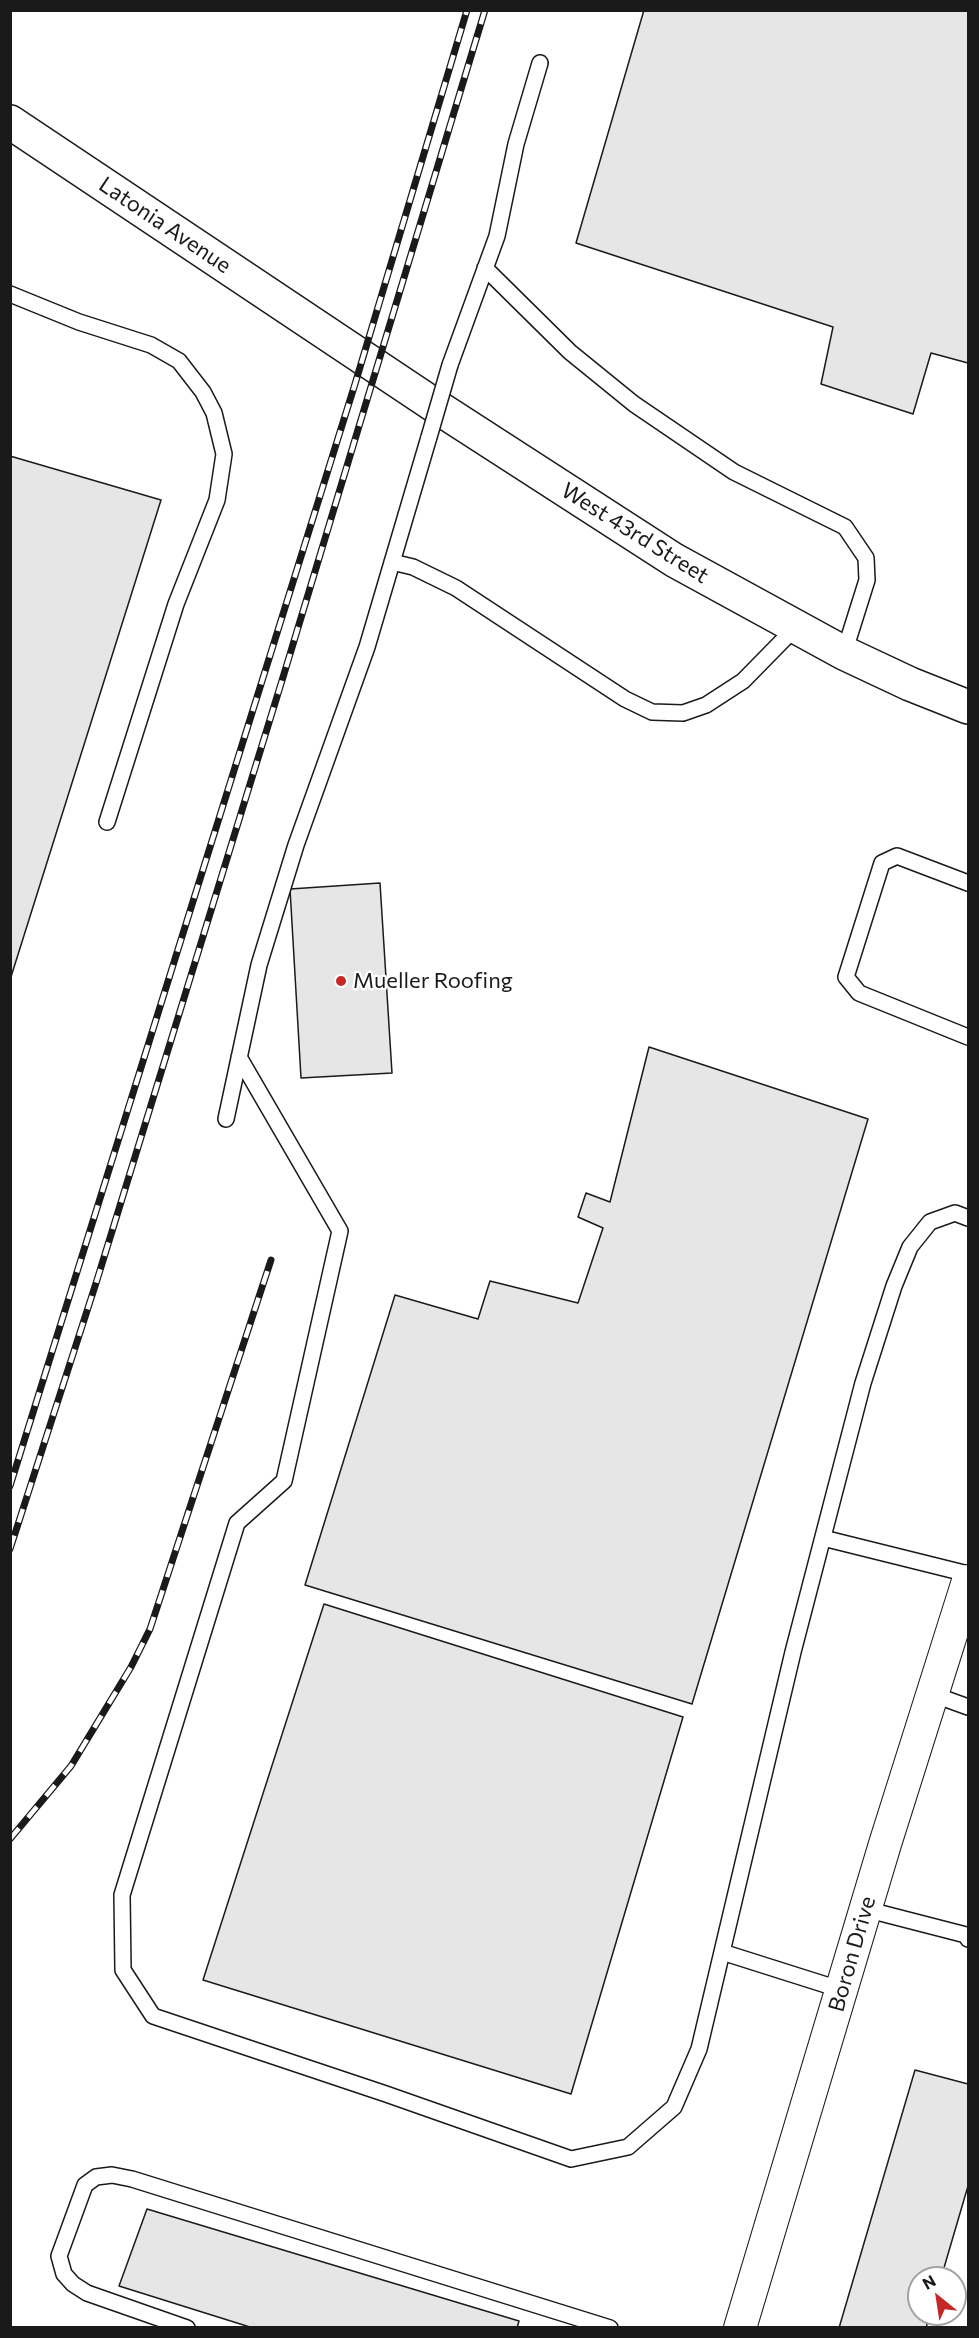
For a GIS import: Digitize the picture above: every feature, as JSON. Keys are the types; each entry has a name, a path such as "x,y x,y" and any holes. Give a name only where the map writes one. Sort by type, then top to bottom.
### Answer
{"street":[{"name":"Latonia Avenue","path":"10,122 320,328"},
{"name":"West 43rd Street","path":"320,328 674,560 795,628 910,684 969,707"},
{"name":"Boron Drive","path":"740,2328 865,1909 967,1587"}],"lane":[{"path":"226,1119 259,965 289,866 367,647 450,365 497,236 516,144 540,63"},
{"path":"485,268 570,352 634,404 734,472 845,526 866,558 867,580 844,652"},
{"path":"10,294 80,322 151,345 179,361 203,392 214,413 224,454 217,500 176,604 107,822"},
{"path":"392,562 413,567 456,588 625,699 652,712 683,713 706,705 743,681 795,628"},
{"path":"968,1036 859,993 846,977 882,863 897,856 969,883"},
{"path":"239,1057 340,1231 284,1481 237,1522 122,1895 123,1970 153,2016 571,2159 628,2147 674,2107 699,2049 793,1652 863,1383 894,1286 910,1247 930,1222 955,1213 969,1218"},
{"path":"823,1538 967,1587"},
{"path":"932,1694 969,1707"},
{"path":"865,1909 966,1935 969,1940"},
{"path":"722,1952 842,1990"},
{"path":"187,2328 87,2293 73,2284 64,2274 59,2256 85,2185 96,2177 112,2175 132,2178 578,2323 610,2328"}],"building":[{"path":"644,10 968,10 968,363 931,353 913,414 821,384 833,327 576,243"},
{"path":"10,456 161,500 10,980"},
{"name":"Mueller Roofing","path":"380,883 392,1073 301,1078 290,889"},
{"path":"649,1047 868,1119 692,1704 305,1585 395,1295 478,1319 490,1281 578,1303 603,1228 578,1217 586,1193 610,1202"},
{"path":"324,1604 683,1717 571,2094 203,1980"},
{"path":"915,2070 968,2084 968,2186 945,2266 907,2266 907,2326 927,2326 926,2328 839,2328"},
{"path":"147,2209 519,2321 517,2328 253,2328 119,2286"}],"railway":[{"path":"10,1486 355,384 467,10"},
{"path":"10,1549 97,1280 485,10"},
{"path":"10,1839 71,1766 131,1667 150,1629 271,1260"}],"place":[{"name":"Mueller Roofing","path":"341,981"}]}
